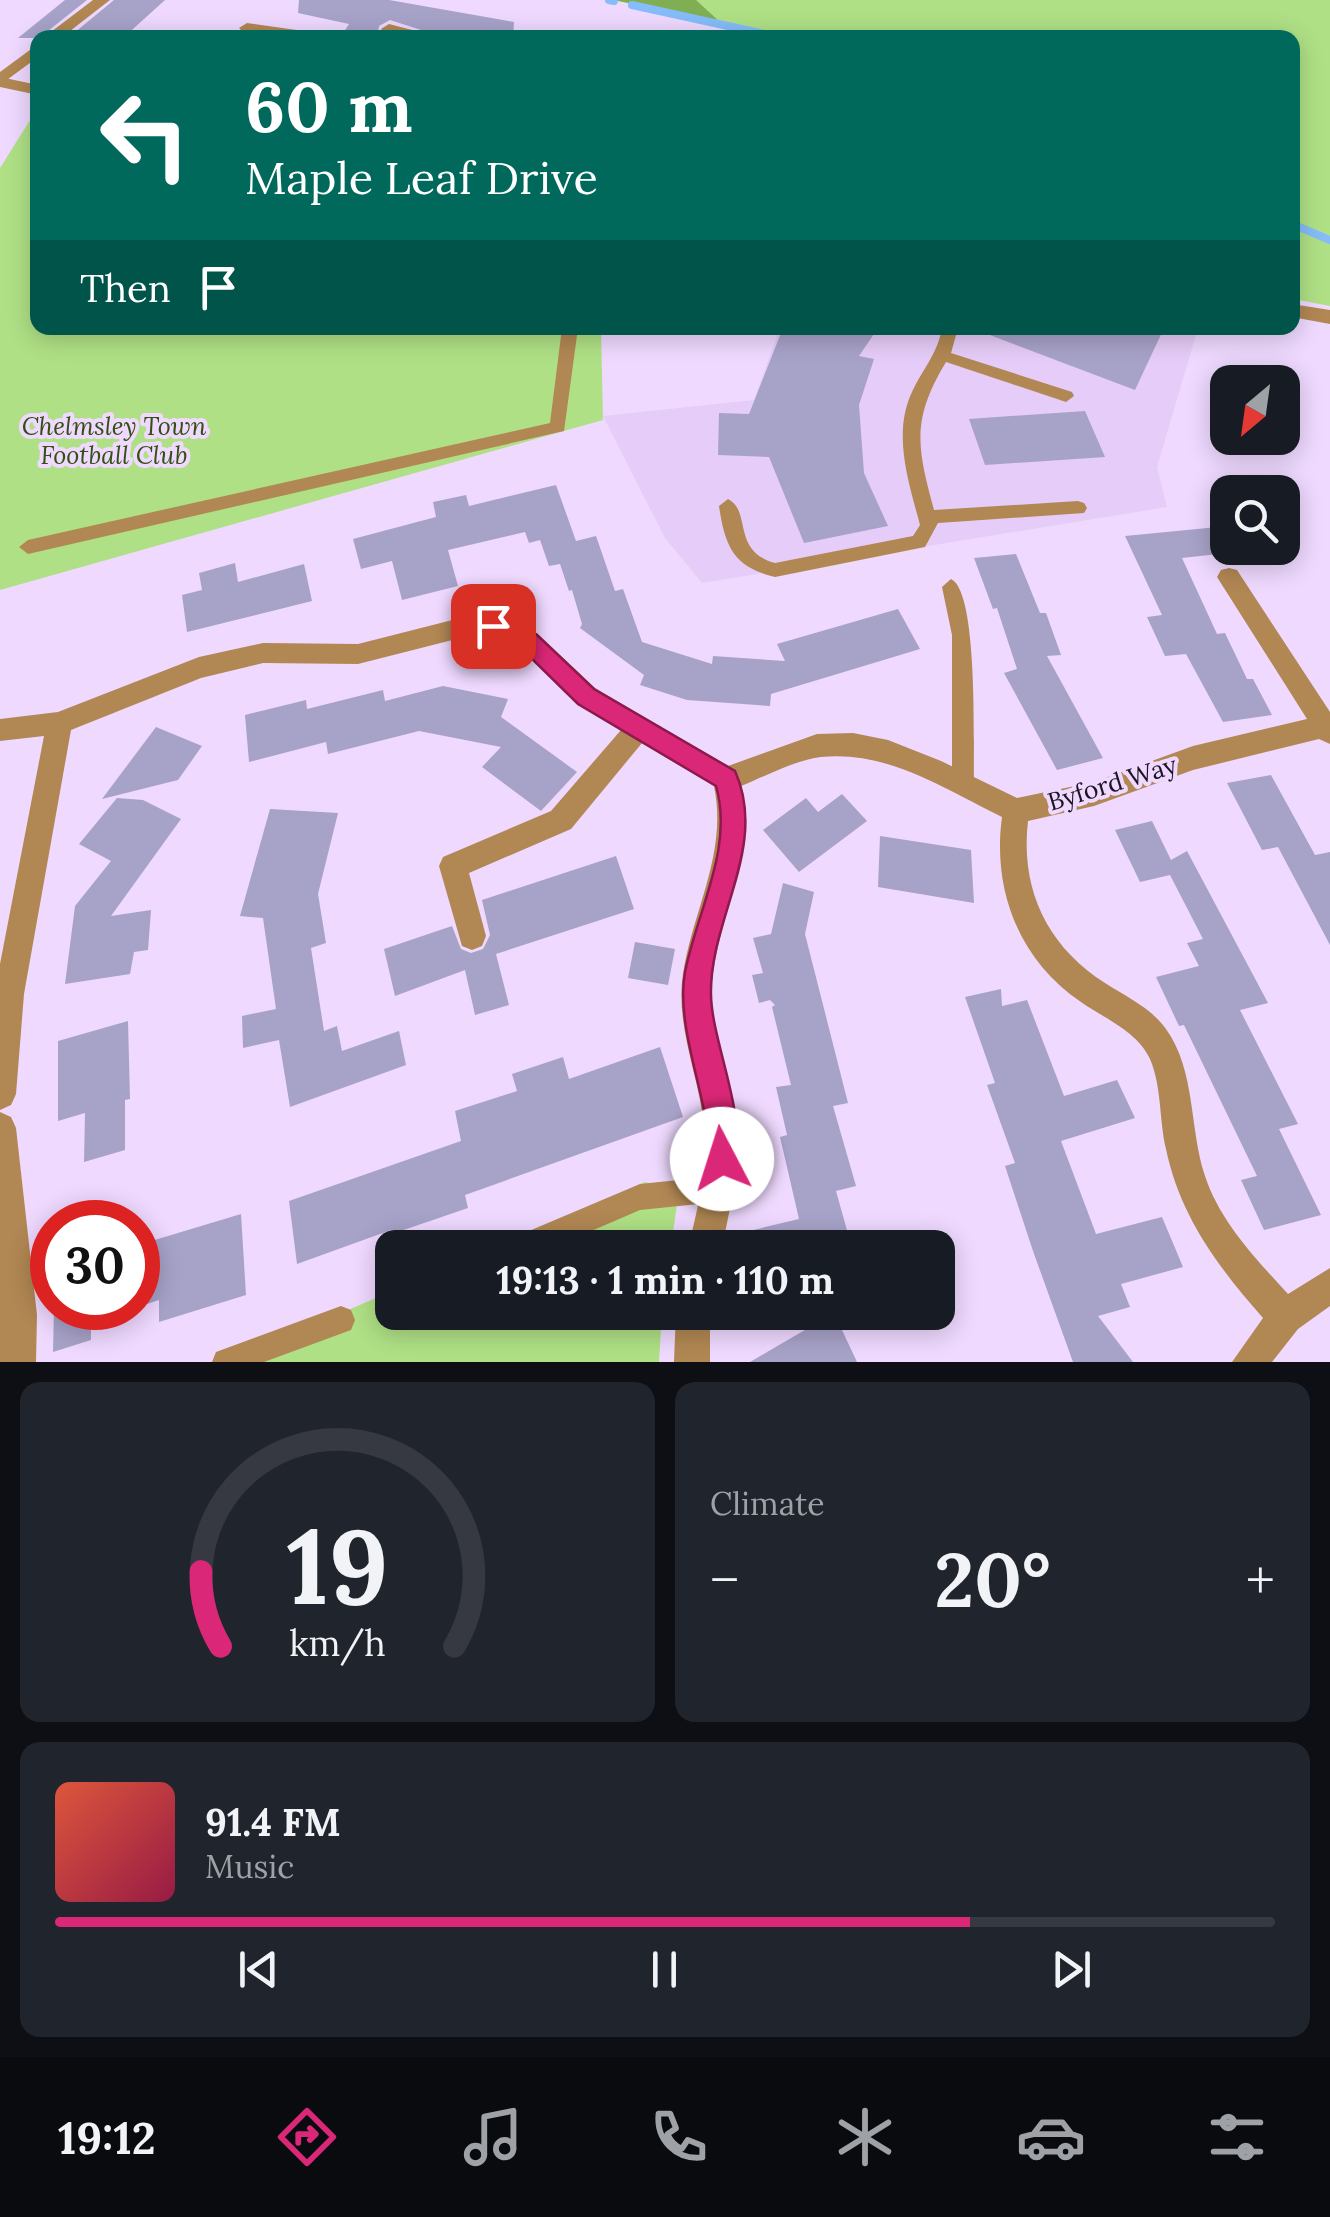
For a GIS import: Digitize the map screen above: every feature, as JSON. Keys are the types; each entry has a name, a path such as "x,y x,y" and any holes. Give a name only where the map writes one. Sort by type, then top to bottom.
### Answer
{"street":[{"path":"61,30 103,0"},
{"path":"247,28 255,30"},
{"path":"388,29 393,30"},
{"path":"0,81 30,56"},
{"path":"0,81 30,88"},
{"path":"1300,312 1330,318"},
{"path":"1229,577 1328,729"},
{"path":"0,730 60,723 199,668 263,654 358,654 476,624 510,631 528,641 586,696 726,779 734,804 735,833 698,974 697,999 720,1122 718,1189 709,1230"},
{"path":"0,1094 9,994 60,723"},
{"path":"472,936 453,866 538,833 560,820 638,728"},
{"name":"Byford Way","path":"726,779 817,746 854,745 888,752 962,782 1016,810 1094,794 1193,758 1328,729"},
{"path":"1016,810 1009,853 1013,879 1036,935 1055,962 1139,1021 1158,1041 1168,1063 1182,1151 1201,1212 1222,1246 1286,1317"},
{"path":"0,1128 20,1315 18,1362"},
{"path":"1250,1362 1286,1317 1330,1285"},
{"path":"692,1362 693,1330"}],"lane":[{"path":"28,547 558,427 569,335"},
{"path":"728,506 742,556 758,567 775,570 920,542 928,525 910,447 917,399 949,348 950,335"},
{"path":"944,356 1066,396"},
{"path":"927,517 1078,508"},
{"path":"950,586 962,636 962,782"},
{"path":"563,1230 640,1198 718,1189"},
{"path":"226,1362 342,1320"}],"shaded area":[{"path":"777,335 1196,335 1157,467 1167,507 702,583 665,538 603,416 754,400"}],"green space":[{"path":"614,0 1330,0 1330,306 1300,300 1300,30 753,30"},
{"path":"614,0 696,0 721,23"},
{"name":"Chelmsley Town Football Club","path":"30,120 30,335 601,335 603,420 0,590 0,168"},
{"path":"645,1182 679,1190 673,1230 535,1230"},
{"path":"375,1298 375,1330 661,1330 659,1362 228,1362"}],"building":[{"path":"65,0 87,0 49,30 30,30 30,38 18,38"},
{"path":"114,0 165,0 132,30 78,30"},
{"path":"299,0 389,0 514,22 514,30 421,30 390,20 378,30 345,30 349,24 298,13"},
{"path":"780,335 873,335 859,356 874,359 859,405 864,473 888,526 804,543 769,457 718,455 719,413 749,414"},
{"path":"990,335 1161,335 1135,390"},
{"path":"1085,411 1105,457 985,465 969,419"},
{"path":"556,485 576,541 596,536 615,591 623,589 642,642 712,664 713,656 785,661 777,644 898,609 920,649 771,694 770,706 687,700 640,685 644,675 580,628 572,590 569,591 560,564 549,566 540,540 529,543 525,532 448,550 458,586 402,600 392,561 361,569 353,539 436,517 433,502 466,495 469,506"},
{"path":"1210,528 1210,555 1182,558 1217,634 1225,633 1247,679 1253,679 1272,715 1223,722 1186,654 1165,656 1147,617 1162,615 1125,536"},
{"path":"1016,554 1040,613 1046,613 1061,655 1047,656 1103,758 1057,770 1004,673 1017,669 997,608 993,609 974,558"},
{"path":"235,563 238,582 304,564 312,601 187,632 182,595 202,590 199,573"},
{"path":"443,686 508,699 501,717 577,772 541,811 482,767 501,747 419,731 328,754 326,742 249,762 245,715 306,700 307,709 383,690 385,701"},
{"path":"156,727 202,746 178,780 102,799"},
{"path":"1271,775 1315,855 1330,852 1330,945 1278,847 1262,850 1227,783"},
{"path":"842,794 867,821 799,872 763,830 806,798 818,812"},
{"path":"117,798 143,800 181,819 111,916 151,910 148,950 134,952 130,974 65,984 75,906 111,861 79,844"},
{"path":"270,809 338,813 318,894 326,943 311,948 324,1031 337,1026 342,1051 399,1031 406,1065 290,1107 279,1040 243,1048 242,1016 276,1009 263,918 240,916"},
{"path":"1152,821 1171,860 1187,851 1268,1003 1240,1010 1298,1124 1279,1129 1321,1215 1264,1230 1241,1180 1257,1176 1184,1025 1179,1026 1156,977 1199,966 1187,943 1203,939 1170,875 1140,882 1115,830"},
{"path":"880,836 971,850 974,903 878,887"},
{"path":"616,856 634,909 496,954 509,1005 475,1015 465,970 395,996 384,949 452,926 461,949 471,953 483,949 490,935 482,900"},
{"path":"783,883 814,892 805,934 848,1103 833,1106 856,1186 836,1191 847,1230 753,1230 799,1219 780,1137 787,1135 776,1087 791,1085 772,1007 775,1005 770,1000 759,1003 752,975 763,973 753,938 771,934"},
{"path":"635,942 675,949 668,985 628,978"},
{"path":"1001,989 1002,1006 1027,1000 1064,1096 1117,1080 1135,1118 1061,1141 1096,1234 1162,1217 1183,1267 1121,1284 1130,1307 1098,1316 1133,1362 1073,1362 1033,1251 1005,1166 1015,1163 987,1085 995,1083 965,997"},
{"path":"128,1021 130,1099 125,1100 125,1150 84,1162 85,1113 58,1121 58,1041"},
{"path":"660,1047 683,1117 465,1195 468,1208 404,1230 375,1230 375,1236 297,1264 289,1201 461,1141 455,1111 517,1091 512,1074 563,1057 569,1079"},
{"path":"241,1214 246,1295 160,1322 160,1238"},
{"path":"54,1330 91,1330 91,1340 53,1352"},
{"path":"805,1330 842,1330 857,1362 750,1362"}],"waterway":[{"path":"609,0 614,1"},
{"path":"632,5 746,30"},
{"path":"1300,227 1330,240"}],"route":[{"path":"493,626 528,641 586,696 726,779 734,804 735,833 698,974 697,999 700,1032 720,1122 722,1159"}]}
